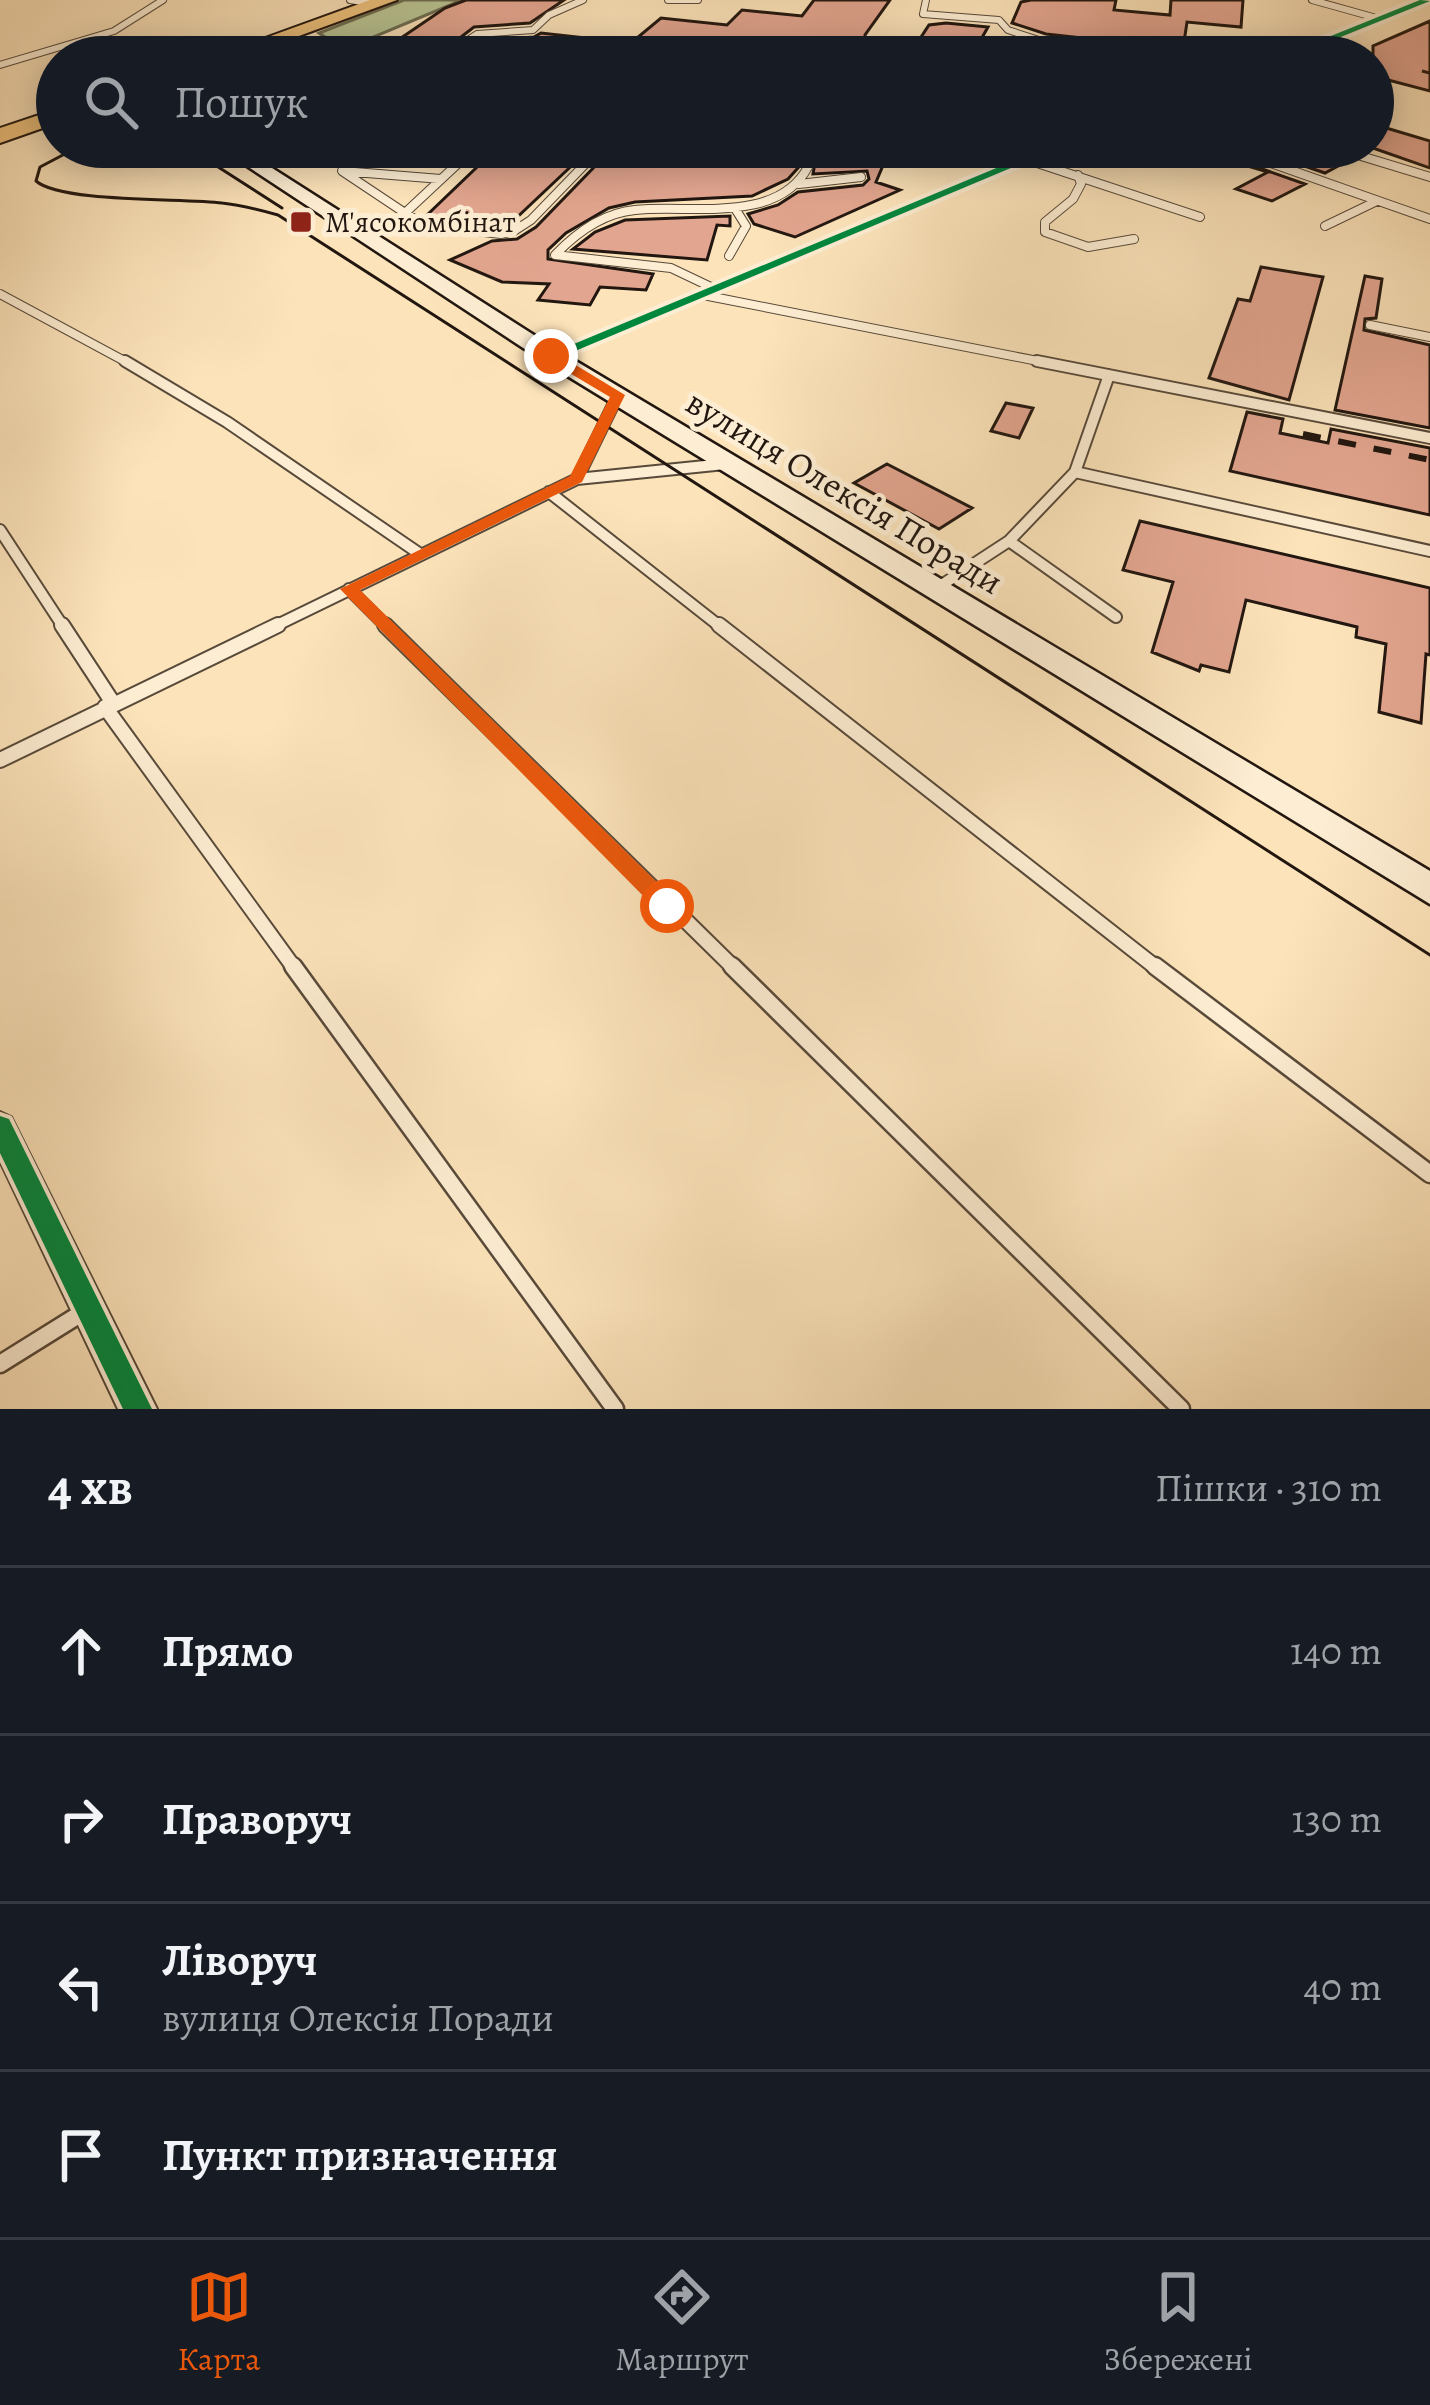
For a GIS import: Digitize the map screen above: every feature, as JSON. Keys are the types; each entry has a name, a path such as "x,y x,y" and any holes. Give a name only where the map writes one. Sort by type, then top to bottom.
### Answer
{"highway":[{"path":"283,36 381,2"},
{"path":"0,136 36,123"}],"main road":[{"name":"вулиця Олексія Поради","path":"260,168 551,356 1430,889"}],"street":[{"path":"1337,36 1426,0"},
{"path":"551,356 1003,168"},
{"path":"0,1127 138,1409"}],"lane":[{"path":"97,36 114,31 163,0"},
{"path":"350,0 381,2"},
{"path":"474,36 533,30 549,16 583,0"},
{"path":"668,0 698,0"},
{"path":"926,0 923,14 999,20 1008,30 1026,36"},
{"path":"1312,0 1380,19"},
{"path":"0,64 36,54"},
{"path":"1394,166 1430,177"},
{"path":"405,212 453,168"},
{"path":"441,179 342,171 424,225 501,235 531,220 581,168"},
{"path":"799,184 807,168"},
{"path":"1055,168 1200,217"},
{"path":"1284,168 1430,219"},
{"path":"1078,175 1082,184 1072,200 1046,222 1045,232 1062,243 1086,249 1134,238"},
{"path":"860,177 799,184 736,210 641,207 577,231 555,254 568,260 671,268 706,291 1430,438"},
{"path":"1325,226 1377,201"},
{"path":"729,256 746,226 736,210"},
{"path":"0,294 109,351 227,422 420,554"},
{"path":"1370,325 1430,338"},
{"path":"937,588 1009,541 1075,472 1109,375"},
{"path":"577,479 618,395"},
{"path":"0,760 577,479 728,463"},
{"path":"1075,472 1430,551"},
{"path":"549,492 1199,1001 1430,1174"},
{"path":"0,530 109,705 615,1409"},
{"path":"1009,541 1116,617"},
{"path":"349,589 1180,1409"},
{"path":"0,1364 92,1307"}],"green space":[{"path":"404,0 462,0 376,36 319,33"}],"building":[{"path":"466,0 564,0 530,23 474,27 462,36 404,36 445,8"},
{"path":"814,0 890,0 865,36 639,36 661,18 727,25 742,10 802,16"},
{"path":"1116,0 1114,10 1170,15 1171,0 1243,0 1241,27 1187,22 1185,36 1046,34 1012,23 1021,2"},
{"path":"1430,21 1430,91 1394,82 1394,37"},
{"path":"929,25 988,27 983,36 922,36"},
{"path":"1394,130 1430,141 1430,168 1394,155"},
{"path":"476,168 569,168 511,223 426,216"},
{"path":"593,168 798,168 788,179 752,196 635,202 609,208 566,233 548,250 548,259 653,274 646,290 600,287 590,305 538,300 549,284 502,282 450,260 492,241 517,239 536,227"},
{"path":"814,168 882,168 876,182 900,190 795,237 754,224 748,214 778,205 798,192 863,185 869,179 867,171 813,174"},
{"path":"1254,168 1260,168 1305,184 1272,201 1236,189 1268,172"},
{"path":"730,216 730,226 717,225 707,260 573,249 595,232 625,220"},
{"path":"1261,267 1323,277 1289,400 1209,378 1238,299 1250,301"},
{"path":"1365,276 1382,279 1376,318 1365,319 1364,330 1430,345 1430,428 1335,410"},
{"path":"1006,403 1033,408 1019,438 991,431"},
{"path":"1247,412 1283,419 1280,433 1328,443 1331,429 1430,448 1430,515 1230,471"},
{"path":"887,464 972,508 939,529 854,483"},
{"path":"1140,521 1430,588 1430,655 1426,654 1421,723 1379,712 1386,644 1356,637 1357,627 1246,600 1229,672 1201,665 1199,671 1152,652 1173,582 1123,570"}],"tram line":[{"path":"40,168 36,181 70,193 222,203 278,215 1430,955"},
{"path":"220,168 282,208"}],"railway":[{"path":"1422,71 1430,73"},
{"path":"1303,434 1430,460"}],"cycle path":[{"path":"1336,36 1427,0"},
{"path":"551,356 1005,168"},
{"path":"0,1127 138,1409"}],"place":[{"name":"М'ясокомбінат","path":"301,222"}],"route":[{"path":"551,356 618,395 577,479 349,589 667,906"}]}
